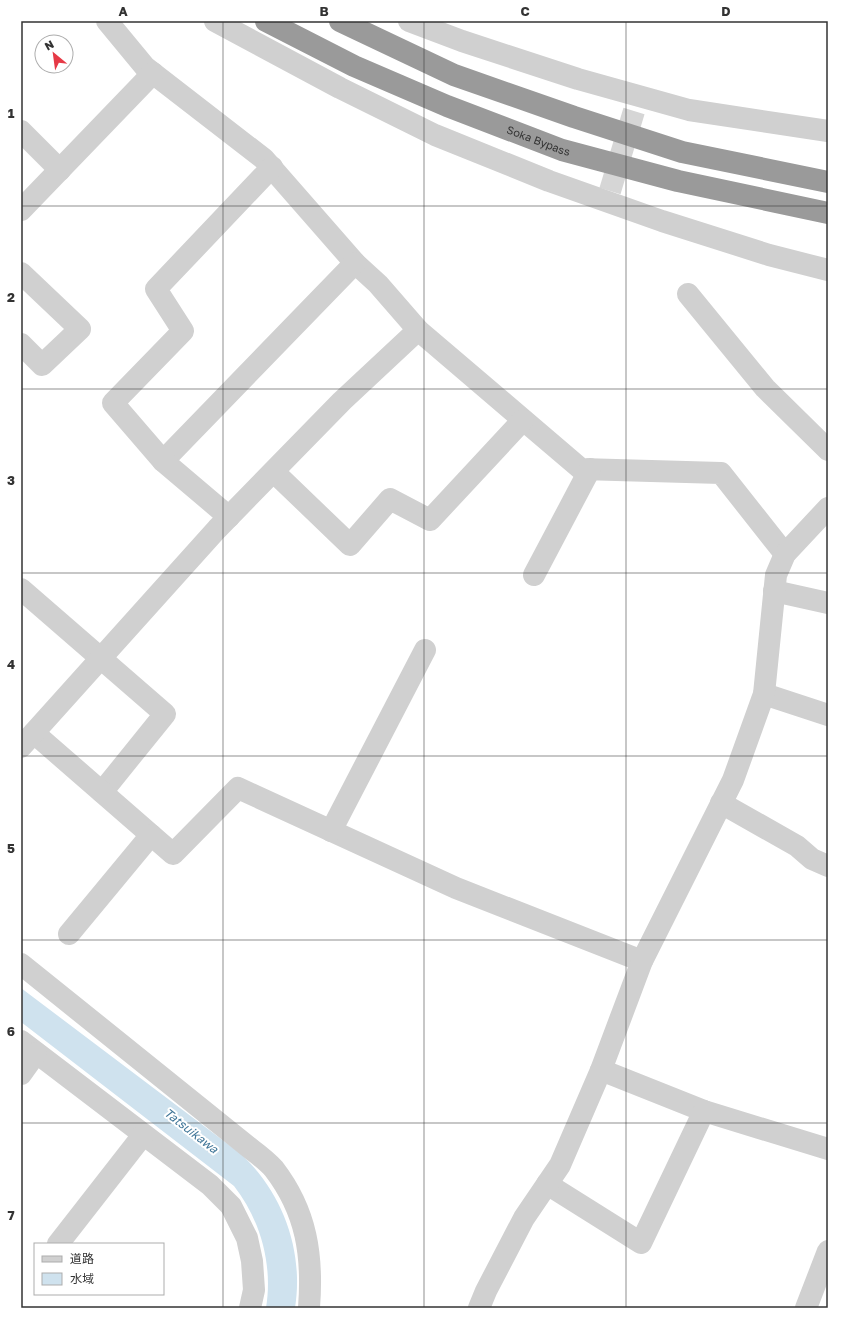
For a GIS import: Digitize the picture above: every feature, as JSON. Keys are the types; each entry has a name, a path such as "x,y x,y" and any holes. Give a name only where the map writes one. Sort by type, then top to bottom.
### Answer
{"highway":[{"name":"Soka Bypass","path":"266,21 354,66 447,106 562,150 678,181 828,213"},
{"path":"340,21 454,75 574,117 682,152 828,182"}],"street":[{"path":"107,21 145,67 258,154 272,167 355,263 378,284 418,330 581,469 721,473 785,554"},
{"path":"215,21 340,88 435,136 549,181 608,196 662,221 769,255 828,270"},
{"path":"409,21 506,56 578,79 636,104 689,110 828,131"},
{"path":"21,210 153,73"},
{"path":"21,131 60,170"},
{"path":"229,517 163,461 113,403 183,331 156,289 272,167"},
{"path":"163,461 355,263"},
{"path":"21,273 80,330 42,365 21,344"},
{"path":"688,294 764,388 828,450"},
{"path":"418,330 342,401 229,517 27,740 102,792 173,854 238,788 456,888 642,961"},
{"path":"274,472 350,545 390,499 430,520 523,420"},
{"path":"534,575 590,470"},
{"path":"479,1308 486,1290 524,1218 560,1165 601,1070 642,961 733,780 764,694 776,575 785,554 827,512"},
{"path":"21,589 165,714 102,792"},
{"path":"774,592 828,603"},
{"path":"331,831 424,650"},
{"path":"764,694 828,715"},
{"path":"721,804 797,846 812,859 828,866"},
{"path":"69,934 151,835"},
{"path":"21,964 239,1139 274,1169 295,1204 308,1240 311,1282 309,1308"},
{"path":"21,1074 28,1047 210,1185 231,1206 247,1238 252,1261 254,1290 250,1308"},
{"path":"601,1070 704,1111 828,1149"},
{"path":"547,1184 641,1243 704,1111"},
{"path":"59,1243 143,1135"},
{"path":"806,1308 828,1251"}],"water":[{"name":"Tatsuikawa","path":"21,988 241,1154 256,1169 279,1205 287,1224 293,1245 297,1287 295,1308 266,1308 268,1276 263,1244 251,1214 234,1186 21,1022"}],"tunnel":[{"path":"610,191 634,111"}]}
